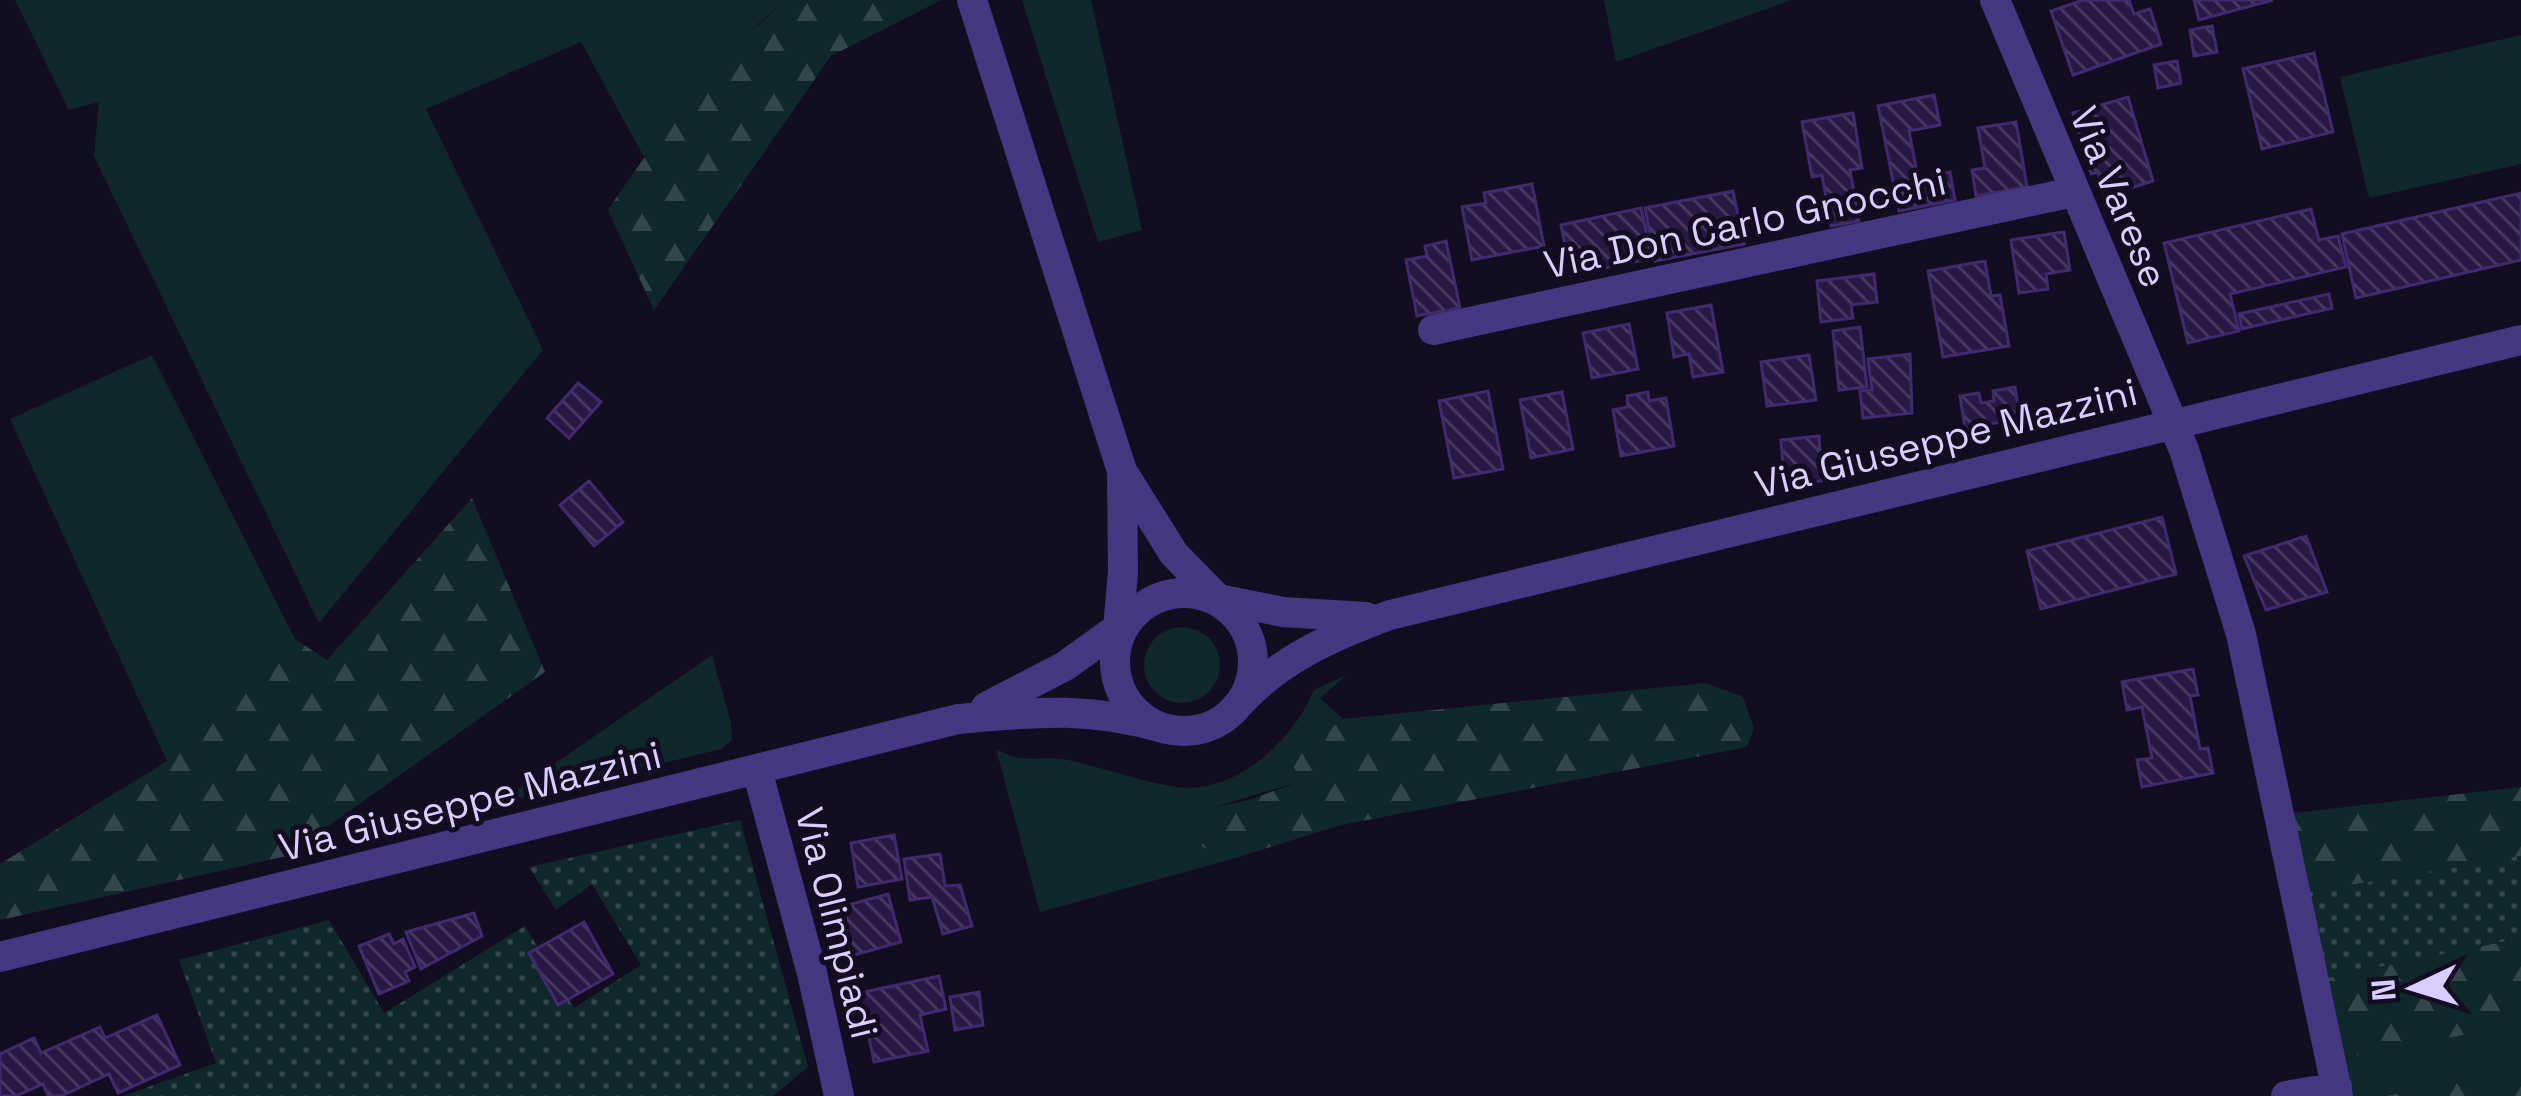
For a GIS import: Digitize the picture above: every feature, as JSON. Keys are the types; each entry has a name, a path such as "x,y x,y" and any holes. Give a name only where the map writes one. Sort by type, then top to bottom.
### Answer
{"street":[{"path":"972,0 1122,471 1162,537 1214,601 1245,630 1252,656 1250,682 1235,708 1201,729 1166,728 1145,719 1126,700 1117,675 1123,633 1122,471"},
{"name":"Via Varese","path":"1994,0 2174,423 2241,634 2337,1091"},
{"name":"Via Don Carlo Gnocchi","path":"1433,330 2073,192"},
{"name":"Via Giuseppe Mazzini","path":"1235,708 1296,655 1390,615 2521,340"},
{"path":"1123,633 1165,596 1214,601"},
{"name":"Via Giuseppe Mazzini","path":"1214,601 1324,617 1390,615"},
{"name":"Via Giuseppe Mazzini","path":"958,719 1047,677 1123,633"},
{"name":"Via Giuseppe Mazzini","path":"0,957 958,719 1070,710 1166,728"},
{"name":"Via Olimpiadi","path":"757,770 812,973 836,1085"},
{"path":"808,1096 836,1085"},
{"path":"2286,1096 2337,1091"}],"green space":[{"path":"15,0 787,0 759,23 644,157 581,42 426,109 543,350 319,623 94,156 99,102 69,110"},
{"path":"787,0 941,0 831,56 654,310 608,210 690,99"},
{"path":"1022,0 1091,0 1142,230 1098,242"},
{"path":"1604,0 1792,0 1616,62"},
{"path":"2521,35 2521,164 2369,198 2340,77"},
{"path":"152,355 295,639 167,761 10,419"},
{"path":"472,498 545,672 286,856 0,920 0,864 167,761 295,639 327,660"},
{"path":"1182,627 1209,638 1220,665 1209,692 1182,703 1155,692 1144,665 1155,638"},
{"path":"712,655 731,723 732,740 721,749 496,804"},
{"path":"1347,675 1320,698 1343,719 1291,760 1301,781 1202,811 1195,842 1225,861 1040,912 996,749 1015,757 1068,760 1164,785 1200,787 1241,773 1260,760 1292,727 1314,690"},
{"path":"1706,683 1743,697 1754,728 1747,747 1341,825 1225,861 1195,842 1202,810 1249,800 1301,781 1290,760 1343,719"},
{"path":"2521,787 2521,856 2310,892 2293,813"},
{"path":"740,820 808,1067 773,1096 123,1096 216,1063 179,960 329,920 384,1013 525,926 574,1008 641,965 592,884 556,910 529,867"},
{"path":"2521,856 2521,938 2326,978 2310,892"},
{"path":"2521,938 2521,1024 2344,1058 2326,978"},
{"path":"2521,1024 2521,1070 2386,1096 2350,1096 2344,1058"},
{"path":"2521,1070 2521,1096 2386,1096"}],"building":[{"path":"2083,0 2129,0 2134,14 2150,9 2161,44 2073,75 2051,11"},
{"path":"2194,0 2273,0 2199,20"},
{"path":"2212,26 2217,52 2194,56 2190,30"},
{"path":"2314,53 2333,132 2262,149 2243,69"},
{"path":"2177,61 2181,83 2158,88 2154,65"},
{"path":"1934,95 1940,125 1909,131 1918,178 1950,172 1955,200 1899,211 1878,106"},
{"path":"2128,97 2153,181 2105,196 2098,172 2091,174 2073,113"},
{"path":"1853,113 1862,168 1850,170 1859,221 1831,226 1822,175 1812,177 1802,122"},
{"path":"2016,122 2027,187 1976,196 1972,170 1985,168 1978,128"},
{"path":"1532,184 1544,246 1472,260 1462,207 1486,203 1484,193"},
{"path":"1733,191 1744,244 1655,261 1645,208"},
{"path":"2521,193 2521,260 2356,298 2342,234"},
{"path":"1641,208 1652,258 1571,275 1561,225"},
{"path":"2311,209 2319,240 2338,236 2346,267 2230,294 2239,331 2188,343 2164,243"},
{"path":"2064,232 2070,270 2046,274 2048,289 2019,293 2011,240"},
{"path":"1446,241 1460,308 1417,316 1406,260 1427,256 1425,246"},
{"path":"1985,261 1991,296 2000,295 2009,346 1943,357 1928,271"},
{"path":"1874,274 1877,302 1851,305 1853,318 1821,322 1817,281"},
{"path":"2329,294 2332,308 2242,329 2239,314"},
{"path":"1711,305 1723,372 1693,377 1689,354 1674,357 1667,313"},
{"path":"1629,324 1638,369 1592,378 1583,333"},
{"path":"1860,327 1867,387 1839,390 1833,331"},
{"path":"1910,354 1912,413 1863,418 1860,391 1872,390 1868,359"},
{"path":"1809,355 1816,400 1767,406 1761,362"},
{"path":"578,383 601,402 569,438 547,418"},
{"path":"2015,387 2020,419 1965,428 1960,396 1979,393 1981,403 1994,401 1993,391"},
{"path":"1488,391 1503,469 1454,478 1439,401"},
{"path":"1562,392 1573,449 1531,458 1520,400"},
{"path":"1648,392 1649,401 1666,398 1674,446 1621,456 1613,410 1628,407 1627,396"},
{"path":"1819,436 1822,481 1805,483 1803,474 1784,476 1781,440"},
{"path":"589,481 623,522 594,546 560,505"},
{"path":"2162,517 2176,574 2041,609 2027,551"},
{"path":"2306,536 2327,592 2266,610 2244,556"},
{"path":"2193,669 2198,695 2190,696 2200,749 2208,748 2213,773 2142,787 2137,760 2152,758 2142,707 2127,710 2122,682"},
{"path":"894,835 902,879 858,887 851,843"},
{"path":"940,854 945,886 960,885 972,926 943,934 932,897 910,900 904,859"},
{"path":"888,894 901,942 851,956 837,908"},
{"path":"474,913 482,936 421,969 406,932"},
{"path":"584,922 613,974 558,1005 529,953"},
{"path":"389,934 394,944 403,939 415,967 405,972 409,981 379,994 359,946"},
{"path":"939,976 946,1009 920,1015 928,1051 874,1062 860,993"},
{"path":"979,992 983,1025 955,1030 950,997"},
{"path":"157,1015 180,1065 118,1093 109,1074 61,1096 48,1096 43,1084 16,1096 0,1096 0,1054 34,1038 41,1053 100,1027 105,1038"}]}
